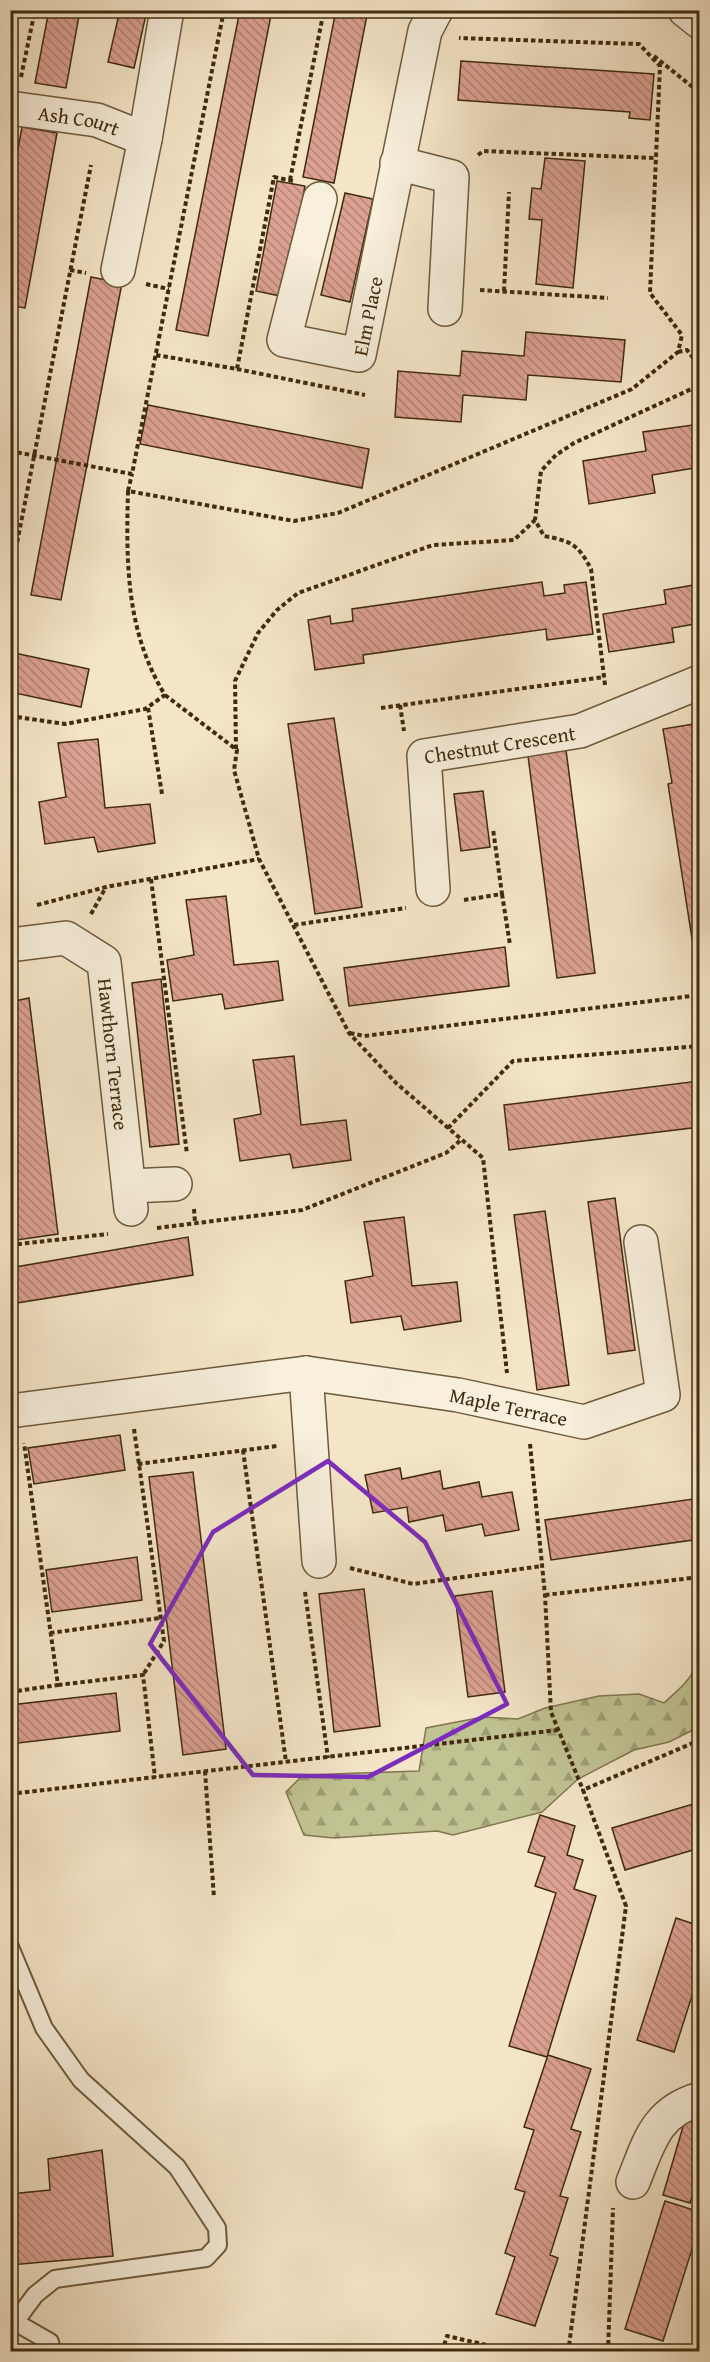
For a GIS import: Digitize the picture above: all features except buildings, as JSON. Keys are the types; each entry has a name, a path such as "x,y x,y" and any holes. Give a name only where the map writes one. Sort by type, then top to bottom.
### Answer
{"street":[{"name":"Ash Court","path":"118,270 145,139 167,10"},
{"name":"Elm Place","path":"320,199 284,340 359,355 397,163 430,23"},
{"name":"Ash Court","path":"12,109 98,120 145,139"},
{"path":"397,163 452,177 446,298"},
{"name":"Chestnut Crescent","path":"433,889 424,756 580,731 699,682"},
{"name":"Hawthorn Terrace","path":"10,945 66,938 104,962 138,1208"},
{"path":"138,1208 185,1182"},
{"name":"Maple Terrace","path":"15,1411 306,1373 458,1395 584,1422 663,1395 641,1242"},
{"path":"306,1373 319,1561"},
{"path":"623,2194 658,2123 681,2104 699,2099"}],"lane":[{"path":"10,1947 45,2028 81,2080 177,2167 217,2228 218,2245 207,2258 55,2279 35,2295 13,2323 50,2342 52,2352"}],"path":[{"path":"12,109 35,10"},
{"path":"224,10 128,491 126,567 133,614 144,654 165,695 237,750"},
{"path":"290,180 324,10"},
{"path":"430,23 639,44 699,93"},
{"path":"649,53 660,66 650,293 682,335 678,352"},
{"path":"452,177 483,151 655,159"},
{"path":"10,579 91,165"},
{"path":"504,291 509,192"},
{"path":"446,298 504,291 608,298"},
{"path":"128,491 294,521 338,513 632,389 678,352 687,350 699,367"},
{"path":"237,369 365,395"},
{"path":"605,693 591,569 584,555 571,541 544,536 535,520 542,471 556,455 699,385"},
{"path":"10,451 132,474"},
{"path":"535,520 514,540 432,545 298,593 277,610 258,633 235,681 237,750 234,770 259,859 349,1033 396,1083 483,1158 542,1566 551,1712 626,1906 569,2346 572,2352"},
{"path":"381,708 604,677"},
{"path":"10,716 65,724 112,717 148,708 165,695"},
{"path":"148,708 162,794"},
{"path":"32,907 151,879 259,859"},
{"path":"151,879 185,1182 195,1223"},
{"path":"502,894 510,945"},
{"path":"349,1033 364,1036 699,995"},
{"path":"448,1128 513,1061 699,1046"},
{"path":"138,1208 195,1223 302,1210 446,1153 462,1139"},
{"path":"10,1245 110,1234"},
{"path":"10,1347 15,1411 58,1685"},
{"path":"129,1396 164,1641 143,1675 156,1777"},
{"path":"138,1464 311,1442"},
{"path":"243,1450 286,1762"},
{"path":"328,1758 304,1584 319,1561 413,1584 542,1566"},
{"path":"545,1595 699,1577"},
{"path":"50,1633 160,1618"},
{"path":"10,1692 143,1675"},
{"path":"10,1794 558,1731"},
{"path":"583,1790 699,1740"},
{"path":"205,1771 214,1898"},
{"path":"589,2188 597,2190"},
{"path":"608,2352 623,2194"},
{"path":"442,2352 447,2336 517,2352"}],"highlighted area":[{"path":"328,1461 425,1542 507,1704 368,1777 253,1775 150,1644 213,1532"}],"green space":[{"path":"699,1630 699,1727 669,1742 634,1750 578,1779 542,1812 453,1835 437,1831 334,1838 304,1835 286,1792 303,1775 419,1771 426,1728 483,1717 518,1719 545,1708 599,1696 639,1694 664,1703 692,1673 696,1657 693,1635"}]}
